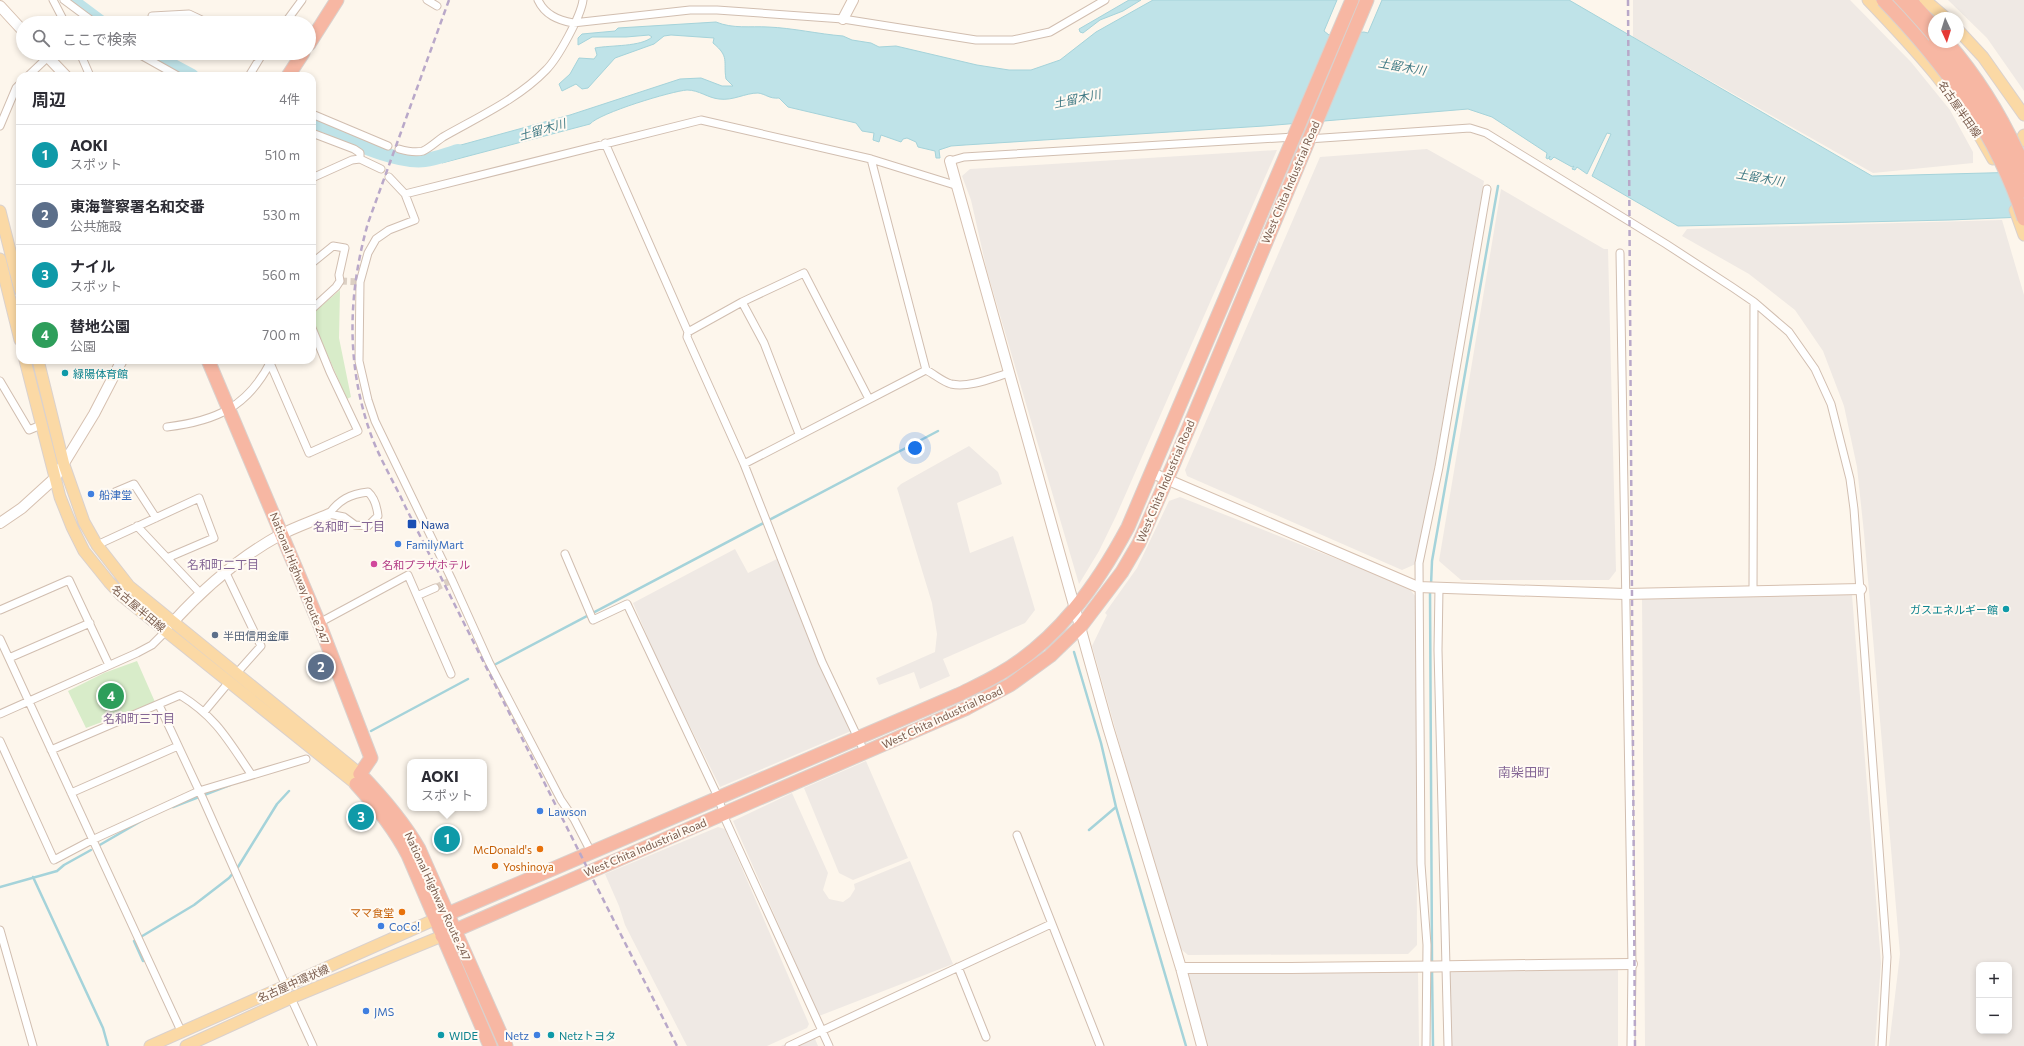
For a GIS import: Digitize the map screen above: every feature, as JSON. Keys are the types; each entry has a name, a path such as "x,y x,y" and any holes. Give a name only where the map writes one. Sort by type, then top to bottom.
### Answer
{"highway":[{"path":"316,33 336,0"},
{"name":"West Chita Industrial Road","path":"442,916 958,695 1000,674 1038,646 1092,588 1113,556 1128,527 1352,0"},
{"name":"West Chita Industrial Road","path":"448,933 967,708 1010,686 1050,656 1081,626 1122,572 1139,543 1367,0"},
{"path":"1883,0 1924,44 1966,99 1997,154 2024,219"},
{"path":"1896,0 1928,35"},
{"path":"1910,0 1928,20"},
{"path":"1939,48 1962,76 1997,132 2024,191"},
{"path":"1952,48 1975,78 1998,115 2024,167"},
{"path":"291,72 298,60"},
{"name":"National Highway Route 247","path":"210,364 319,623 372,758 358,779 383,798 405,825 419,850 490,1046"},
{"name":"National Highway Route 247","path":"448,933 506,1046"}],"main road":[{"name":"名古屋半田線","path":"1868,0 1919,53 1959,104 1995,164 2024,235"},
{"path":"1925,0 1939,12"},
{"path":"1964,36 1983,57 2024,115"},
{"path":"2005,149 2020,143 2024,135"},
{"path":"0,211 16,274"},
{"path":"0,259 16,324"},
{"name":"名古屋半田線","path":"26,364 55,478 68,515 84,551 109,582 170,627 358,779"},
{"name":"名古屋半田線","path":"39,364 64,465 84,522 97,544 129,586 170,627"},
{"name":"名古屋中環状線","path":"150,1046 442,916"},
{"name":"名古屋中環状線","path":"186,1046 291,998 448,933"}],"street":[{"path":"53,0 61,16"},
{"path":"64,0 86,16"},
{"path":"290,16 302,0"},
{"path":"427,0 438,6"},
{"path":"538,0 541,8 556,20 573,23 690,10 717,10 843,19 976,40 1013,40 1050,32 1105,0"},
{"path":"399,149 412,152 424,150 436,141 513,96 546,70 560,52 579,13 583,0"},
{"path":"843,19 853,0"},
{"path":"0,6 16,23"},
{"path":"152,16 189,14 193,16"},
{"path":"31,72 42,60"},
{"path":"51,60 62,72"},
{"path":"83,60 88,72"},
{"path":"149,60 171,72"},
{"path":"251,72 259,60"},
{"path":"0,126 16,88"},
{"path":"316,116 388,146"},
{"path":"405,194 701,120 871,159 958,186"},
{"path":"1310,135 1470,128 1486,133 1666,244 1754,302 1789,332 1815,369 1831,404 1850,479 1861,589 1887,957 1882,1046"},
{"path":"1202,1046 1181,968 1108,727 950,160 964,157 1295,134"},
{"path":"316,135 354,149 360,153 360,159"},
{"path":"605,143 688,332 687,337 744,464 822,662 865,753"},
{"path":"1987,149 2024,149"},
{"path":"316,176 352,160 360,159 381,169"},
{"path":"871,159 926,370 950,384 981,382 1009,373"},
{"path":"388,176 405,194 415,220 389,230 376,239 368,253 360,282 359,361 368,400 375,421 452,580 489,662 561,800 574,819 591,852"},
{"path":"1426,1046 1427,966 1421,864 1419,563 1439,467 1486,189"},
{"path":"316,260 333,246 345,248 339,275 340,281 336,287 316,305"},
{"path":"1620,253 1632,964 1631,1046"},
{"path":"688,332 742,302 804,273 869,399"},
{"path":"742,302 764,343 799,434"},
{"path":"1753,592 1754,302"},
{"path":"272,364 309,452 358,432 316,338"},
{"path":"0,523 22,508 55,478 94,414 120,364"},
{"path":"167,426 212,417 230,409 242,401 257,386 270,364"},
{"path":"744,464 799,434 926,370"},
{"path":"0,381 29,430 41,425"},
{"path":"1152,473 1418,587 1625,594 1861,589"},
{"path":"108,495 134,484 156,518"},
{"path":"0,714 152,645 200,593 225,571 281,534 329,514 338,502 359,493 368,492 372,496 377,508 378,516 368,526 362,527 355,525 344,517 329,514"},
{"path":"97,544 199,498 214,538 167,558"},
{"path":"137,526 200,593"},
{"path":"564,554 593,620 627,604 718,797 723,813 829,1046"},
{"path":"204,712 261,646 225,571"},
{"path":"319,623 408,575 419,595 451,674"},
{"path":"0,610 69,580 109,665"},
{"path":"419,595 435,588"},
{"path":"1439,588 1439,704 1448,965 1448,1046"},
{"path":"9,658 90,623"},
{"path":"1,642 182,1033"},
{"path":"52,750 180,695 204,712 219,727 251,774"},
{"path":"159,705 200,791 286,986"},
{"path":"0,741 54,860 92,840 200,791 251,774 306,759"},
{"path":"71,793 178,746"},
{"path":"1017,835 1100,1046"},
{"path":"789,1046 1051,924"},
{"path":"0,930 33,1046"},
{"path":"1181,968 1294,969 1448,965 1632,964"},
{"path":"958,967 986,1037"},
{"path":"291,998 313,1046"}],"shaded area":[{"path":"1633,0 1850,0 1911,62 1950,110 1973,152 1973,163 1873,173 1633,37"},
{"path":"1948,0 2024,0 2024,91 1987,38 1964,16 1964,12 1960,12"},
{"path":"1427,149 1484,181 1418,563 1402,570 1187,476 1185,470 1320,157"},
{"path":"1277,150 1116,516 1099,551 1079,584 987,271 971,200 962,176 970,169"},
{"path":"1501,189 1604,249 1608,249 1616,571 1609,580 1461,580 1439,561"},
{"path":"2002,220 2024,295 2024,1046 1889,1046 1900,954 1864,533 1857,467 1844,406 1823,351 1795,310 1749,274 1682,236 1687,229"},
{"path":"969,446 998,472 1002,484 957,503 970,553 1013,536 1035,610 1025,623 943,659 950,676 920,689 914,672 879,685 876,678 935,652 937,634 932,603 897,488 901,484"},
{"path":"1180,497 1408,587 1416,597 1417,945 1408,954 1188,955 1176,945 1092,646 1107,615 1105,613 1137,568 1169,501"},
{"path":"735,549 748,573 777,559 851,731 720,787 660,666 633,603"},
{"path":"1642,595 1852,595 1881,963 1875,1046 1645,1046"},
{"path":"866,761 908,858 853,880 839,873 804,788"},
{"path":"792,793 828,873 823,890 829,899 843,902 850,897 855,889 854,884 910,861 953,964 819,1016 733,821"},
{"path":"718,827 725,829 809,1024 807,1028 767,1046 687,1046 625,925 619,906 605,874"},
{"path":"1411,963 1418,972 1419,1046 1205,1046 1184,968"},
{"path":"1455,964 1612,964 1618,970 1618,1046 1446,1046 1446,972"},
{"path":"811,1033 813,1034 818,1046 781,1046"}],"green space":[{"path":"340,290 339,338 351,397 347,399 316,329 316,310"},
{"path":"137,661 155,702 86,728 68,691 104,673"}],"water":[{"path":"1129,0 1141,0 1123,11 1100,20 1083,33 1080,32 1079,29"},
{"path":"1153,0 1337,0 1324,31 1329,35 1364,32 1368,33 1382,0 1569,0 1872,176 2024,172 2024,217 1678,226 1592,176 1611,134 1607,133 1587,174 1577,167 1575,170 1572,169 1574,166 1572,167 1554,157 1551,160 1549,159 1550,156 1548,159 1546,158 1547,153 1492,117 1468,109 1264,126 951,146 939,150 940,158 936,158 935,151 918,147 916,142 907,138 903,139 901,142 881,135 879,142 873,140 874,133 862,131 856,123 788,107 779,98 773,98 758,93 729,99 719,99 696,91 687,90 652,98 607,114 596,119 590,124 442,163 439,151 570,115 680,79 701,78 722,86 733,86 726,79 724,56 713,43 714,38 671,35 664,36 654,44 615,58 588,88 582,89 576,84 562,91 559,84 570,74 579,58 594,59 597,55 595,48 641,43 652,37 649,35 592,37 578,45 578,38 582,34 615,31 618,28 716,22 729,26 777,28 843,36 852,40 871,43 879,47 896,46 977,65 1009,70 1031,70 1060,60 1096,32"}],"waterway":[{"name":"土留木川","path":"71,0 93,16"},
{"name":"土留木川","path":"162,60 185,72"},
{"name":"土留木川","path":"316,127 368,148 398,158 425,160 438,158 458,151"},
{"path":"1431,585 1432,561 1498,186"},
{"path":"496,664 938,431"},
{"path":"1430,590 1432,963"},
{"path":"1074,652 1101,743 1116,807 1089,830"},
{"path":"371,731 468,679"},
{"path":"173,807 230,785"},
{"path":"143,961 134,941 194,905 229,878 238,867 277,804 289,791"},
{"path":"1116,807 1186,1046"},
{"path":"98,846 143,820"},
{"path":"0,887 57,871 64,865 91,850"},
{"path":"33,877 103,1028 108,1046"},
{"path":"1432,968 1433,1046"}],"tunnel":[{"path":"340,281 360,282"},
{"path":"435,588 452,580"}],"railway":[{"path":"449,0 368,223 361,249 356,275 352,328 357,380 362,406 370,432 382,461 677,1046"},
{"path":"1628,0 1635,1046"}],"place":[{"name":"緑陽体育館","path":"65,373"},
{"name":"船津堂","path":"91,494"},
{"name":"Nawa","path":"412,524"},
{"name":"FamilyMart","path":"398,544"},
{"name":"名和プラザホテル","path":"374,564"},
{"name":"ガスエネルギー館","path":"2006,609"},
{"name":"半田信用金庫","path":"215,635"},
{"name":"東海警察署名和交番","path":"321,667"},
{"name":"替地公園","path":"111,696"},
{"name":"Lawson","path":"540,811"},
{"name":"ナイル","path":"361,817"},
{"name":"AOKI","path":"447,839"},
{"name":"McDonald's","path":"540,849"},
{"name":"Yoshinoya","path":"495,866"},
{"name":"ママ食堂","path":"402,912"},
{"name":"CoCo!","path":"381,926"},
{"name":"JMS","path":"366,1011"},
{"name":"WIDE","path":"441,1035"},
{"name":"Netz","path":"537,1035"},
{"name":"Netzトヨタ","path":"551,1035"}],"district":[{"name":"名和町一丁目","path":"349,526"},
{"name":"名和町二丁目","path":"223,564"},
{"name":"名和町三丁目","path":"139,718"},
{"name":"南柴田町","path":"1524,772"}]}
